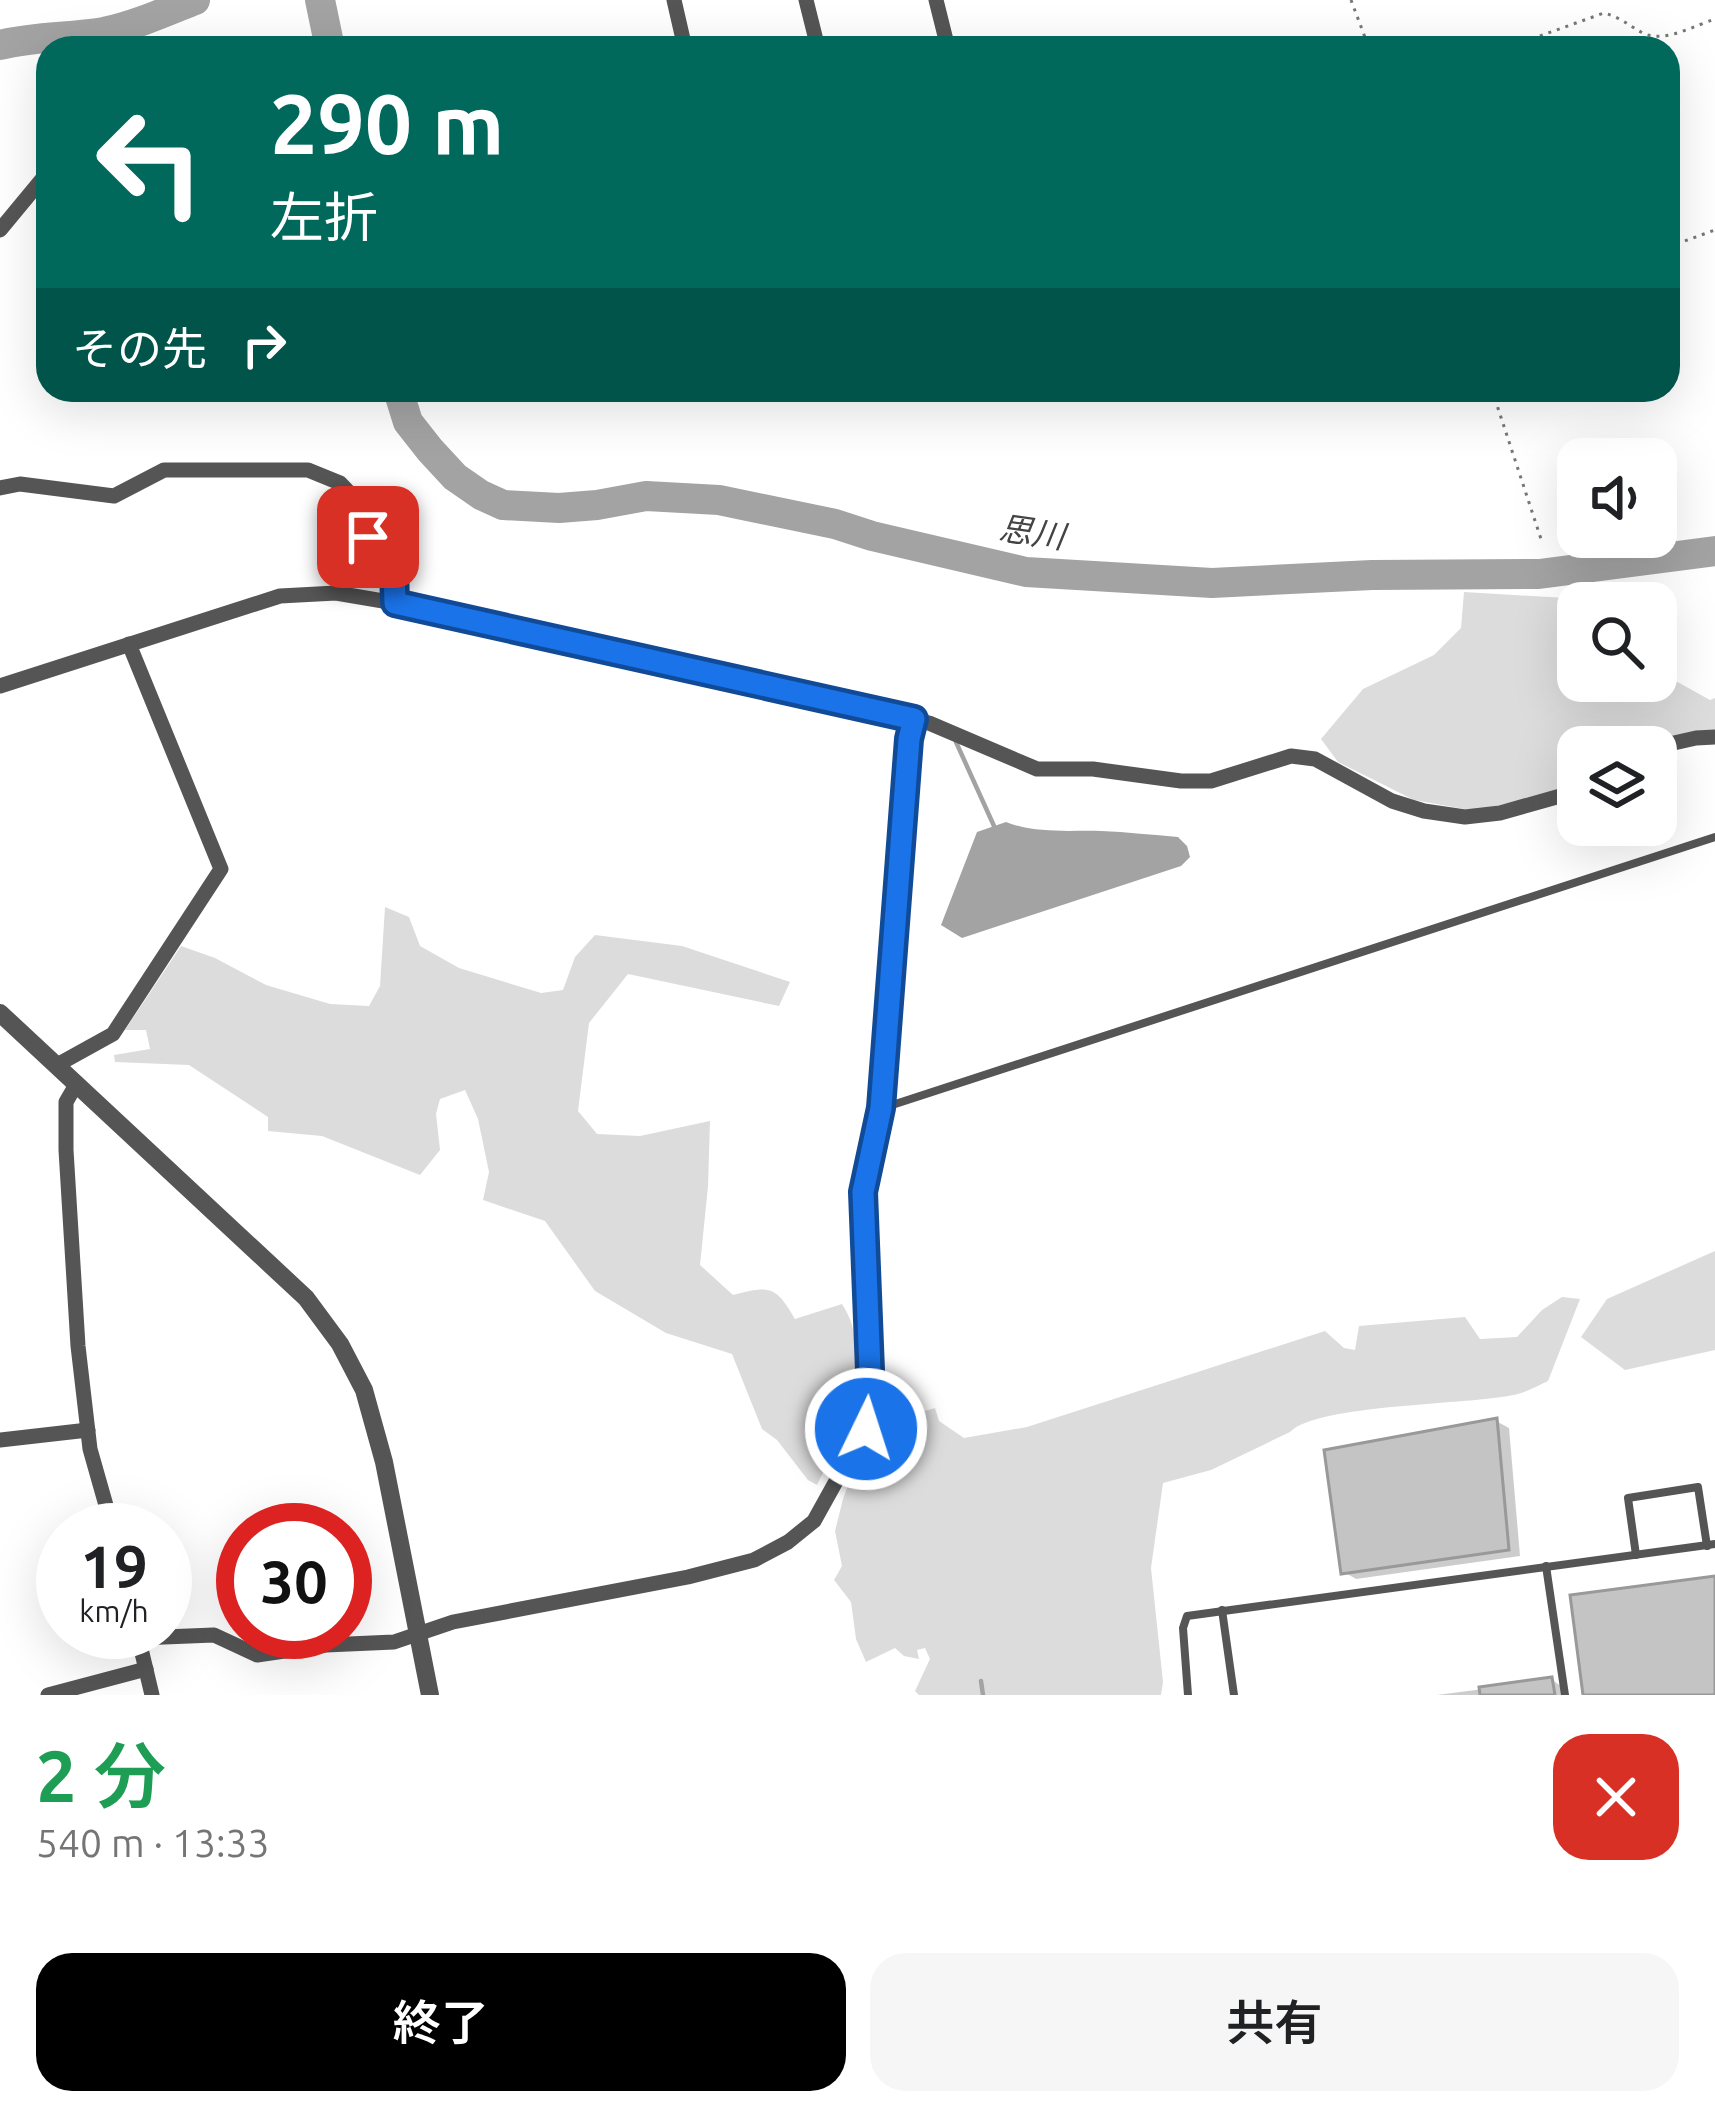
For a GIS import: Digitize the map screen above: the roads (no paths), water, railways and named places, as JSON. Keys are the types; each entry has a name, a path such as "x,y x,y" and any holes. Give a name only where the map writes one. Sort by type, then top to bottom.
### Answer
{"street":[{"path":"674,0 683,36"},
{"path":"806,0 815,36"},
{"path":"936,0 945,36"},
{"path":"0,230 36,186"},
{"path":"0,488 20,484 114,496 164,470 308,470 340,483 362,506 368,537 394,570 395,603"},
{"path":"0,686 280,596 336,593 914,719 1036,770 1093,769 1181,782 1211,781 1291,756 1316,759 1392,801 1424,811 1466,817 1557,797"},
{"path":"57,1065 112,1034 221,869 129,644"},
{"path":"192,1635 214,1635 257,1655 394,1642 453,1622 754,1560 814,1521 866,1429 871,1396 863,1192 881,1108 914,719"},
{"path":"1677,742 1715,737"},
{"path":"4,1022 57,1065 306,1298 340,1344 364,1390 379,1444 430,1695"},
{"path":"76,1083 66,1102 66,1150 78,1346 90,1449 105,1503"},
{"path":"0,1440 88,1430"},
{"path":"144,1659 152,1695"},
{"path":"48,1695 146,1669"}],"lane":[{"path":"881,1108 1715,836"},
{"path":"1188,1695 1187,1616 1711,1545 1698,1487 1628,1498 1636,1555"},
{"path":"1546,1566 1565,1695"},
{"path":"1222,1610 1234,1695"}],"waterway":[{"name":"思川","path":"65,36 104,32 195,0"},
{"name":"思川","path":"320,0 328,36"},
{"name":"思川","path":"0,45 36,39"},
{"name":"思川","path":"402,402 408,422 455,477 503,505 559,508 646,496 719,500 1026,572 1212,583 1539,574 1715,551"},
{"path":"956,742 994,826"},
{"path":"981,1681 983,1695"}]}
